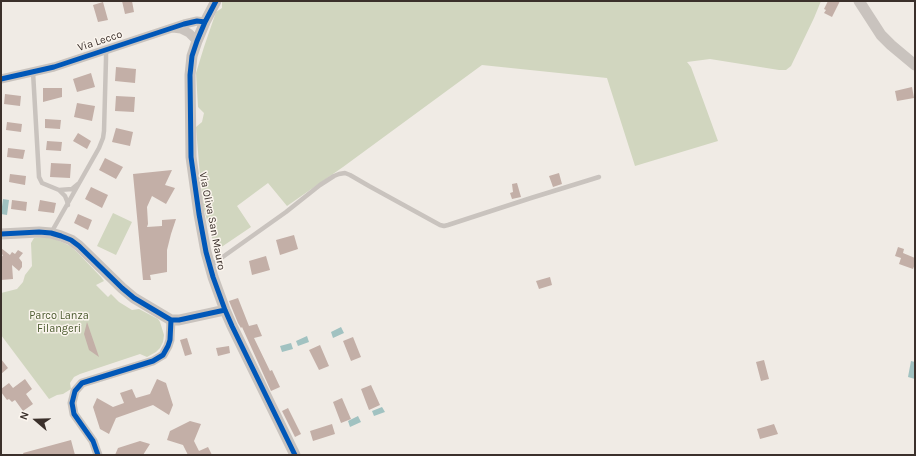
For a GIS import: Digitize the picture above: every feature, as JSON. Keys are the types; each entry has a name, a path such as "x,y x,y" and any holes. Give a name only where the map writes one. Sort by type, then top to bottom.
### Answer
{"street":[{"name":"Via Oliva San Mauro","path":"216,1 197,41 192,56 190,75 191,156 199,214 206,252 225,310 295,455"},
{"path":"859,1 881,35 915,65"},
{"name":"Via Lecco","path":"1,79 54,67 184,24 197,21 205,22"},
{"path":"172,28 181,29 189,33 197,41"},
{"path":"1,234 39,232 51,233 71,240 134,298 171,320 179,320 225,310"},
{"path":"98,455 93,441 74,414 72,403 75,391 82,383 153,361 163,355 170,340 171,320"}],"lane":[{"path":"51,233 68,206 99,148 104,131 106,50"},
{"path":"33,72 39,177 42,184 59,190 72,189 80,182"},
{"path":"210,266 334,176 339,174 345,173 350,175 444,226 599,177"},
{"path":"59,190 65,196 68,206"}],"green space":[{"path":"222,1 821,1 791,66 786,70 710,59 687,62 691,67 718,141 635,166 607,78 482,65 343,167 287,206 268,183 237,206 251,227 220,248 214,245 203,206 196,127 202,122 204,113 198,107 196,73 216,12 222,8"},
{"path":"113,213 132,222 116,255 97,246"},
{"name":"Parco Lanza Filangeri","path":"46,237 64,243 77,252 104,281 96,285 108,297 111,294 119,302 132,310 139,309 158,319 164,335 163,342 156,352 147,357 140,354 80,374 74,377 70,383 71,389 63,394 49,399 1,335 1,293 17,289 23,282 25,275 32,266 31,243 34,238"}],"water":[{"path":"3,199 9,200 7,215 1,214"},
{"path":"341,327 344,333 333,338 331,332"},
{"path":"307,336 309,342 298,346 296,341"},
{"path":"291,343 293,349 282,352 280,346"},
{"path":"911,361 915,362 915,379 908,377"},
{"path":"382,407 385,412 374,416 372,411"},
{"path":"358,416 361,422 350,427 348,421"}],"building":[{"path":"122,1 132,1 134,12 125,14"},
{"path":"828,1 840,1 832,17 824,13 826,10 824,9"},
{"path":"103,2 108,20 98,22 93,5"},
{"path":"116,67 136,69 135,83 115,81"},
{"path":"91,73 95,87 77,92 73,79"},
{"path":"912,87 914,98 897,101 895,91"},
{"path":"43,88 62,88 62,97 43,102"},
{"path":"5,94 21,96 20,106 4,104"},
{"path":"116,96 135,97 134,112 115,111"},
{"path":"77,103 95,106 92,121 74,117"},
{"path":"45,119 61,120 60,129 45,128"},
{"path":"7,122 22,124 21,132 6,130"},
{"path":"116,128 133,132 130,146 112,142"},
{"path":"78,133 91,141 87,149 73,141"},
{"path":"47,141 62,142 61,151 46,150"},
{"path":"8,148 25,150 23,159 7,157"},
{"path":"105,158 123,167 116,179 99,170"},
{"path":"51,163 71,164 70,178 50,177"},
{"path":"172,170 165,185 175,188 166,204 152,196 147,207 147,227 162,226 162,220 176,219 167,250 167,272 150,275 151,280 143,280 133,174"},
{"path":"559,173 562,184 553,187 549,176"},
{"path":"10,174 26,176 25,185 9,182"},
{"path":"517,183 521,197 512,199 510,193 513,192 512,184"},
{"path":"91,187 108,195 102,208 85,199"},
{"path":"12,200 27,202 26,211 11,209"},
{"path":"40,200 56,203 54,213 38,211"},
{"path":"78,214 92,220 88,230 74,223"},
{"path":"294,235 298,249 280,255 276,240"},
{"path":"898,247 904,249 903,253 915,258 913,269 899,264 901,258 895,256"},
{"path":"1,248 10,255 12,252 15,254 18,250 23,253 19,258 22,262 22,267 19,271 12,265 13,279 1,280 1,258 3,255 1,254"},
{"path":"266,256 270,270 252,275 249,261"},
{"path":"550,277 552,285 539,289 536,281"},
{"path":"238,298 249,326 257,324 262,336 254,338 270,371 272,370 280,387 271,391 229,301"},
{"path":"87,322 99,357 89,350 84,334"},
{"path":"353,337 361,357 351,361 343,341"},
{"path":"187,338 192,354 185,356 180,340"},
{"path":"320,345 329,366 319,370 309,350"},
{"path":"229,346 230,353 218,356 216,348"},
{"path":"1,359 8,368 1,374"},
{"path":"764,360 769,379 761,381 756,362"},
{"path":"25,379 32,389 26,394 33,404 23,411 15,400 12,402 9,399 7,400 1,392 1,389 9,383 13,388"},
{"path":"157,379 166,383 173,405 169,415 153,405 116,418 109,434 100,429 93,407 97,398 113,407 124,403 120,393 132,389 136,398 150,394"},
{"path":"371,385 380,405 369,410 361,389"},
{"path":"342,398 351,419 341,423 333,402"},
{"path":"288,408 301,434 295,437 282,411"},
{"path":"190,421 201,424 194,441 199,451 208,447 212,455 188,455 183,445 167,440 170,431"},
{"path":"332,424 335,434 313,441 310,431"},
{"path":"774,424 778,434 760,439 757,429"},
{"path":"71,440 75,455 24,455 23,453"},
{"path":"140,441 150,444 143,455 115,455 118,448"}],"cycle path":[{"path":"216,1 197,41 192,56 190,75 191,157 199,214 206,252 225,310 295,455"},
{"path":"1,79 54,67 184,24 197,21 205,22"},
{"path":"1,234 39,232 51,233 71,240 134,298 171,320 179,320 225,310"},
{"path":"98,455 93,441 74,414 72,403 75,391 82,383 153,361 163,355 170,340 171,320"}]}
